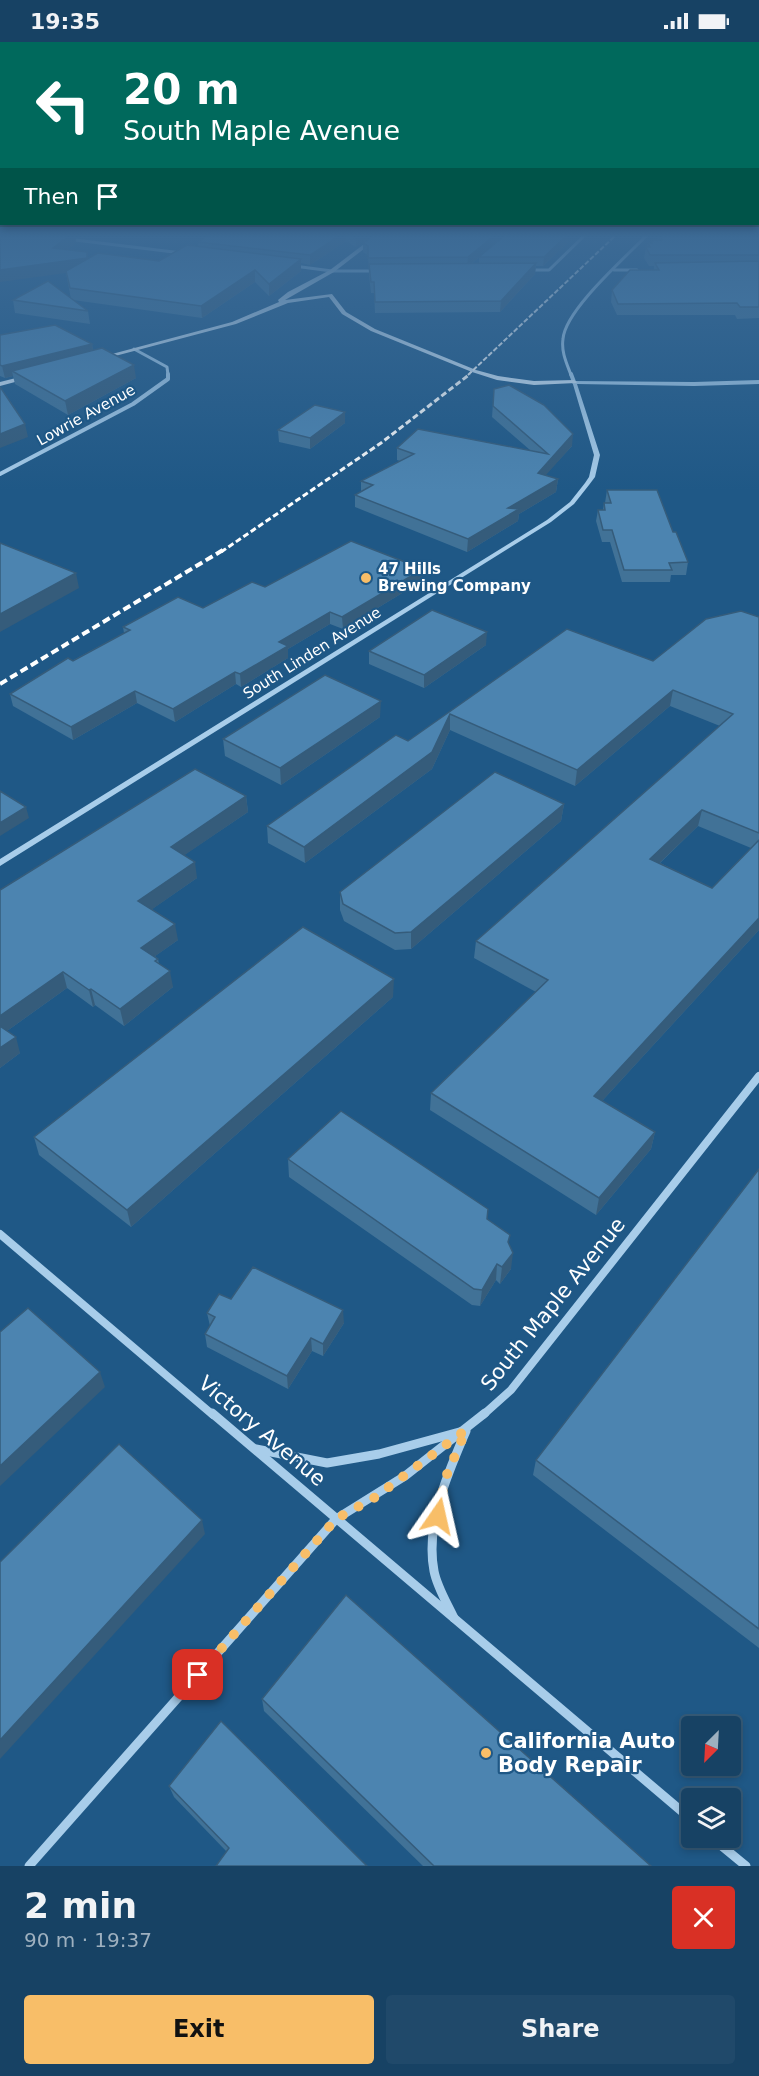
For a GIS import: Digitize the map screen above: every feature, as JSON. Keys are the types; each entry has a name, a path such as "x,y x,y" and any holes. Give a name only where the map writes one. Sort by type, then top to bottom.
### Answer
{"main road":[{"path":"91,360 241,320"},
{"path":"355,320 373,330 497,378 534,383 574,382"},
{"path":"0,384 38,374"}],"street":[{"path":"570,320 562,337 563,351 574,382 694,384 759,382"},
{"name":"Lowrie Avenue","path":"0,474 134,404 168,379 167,367 134,349"},
{"name":"South Linden Avenue","path":"0,863 549,522 572,503 592,477 597,455 574,382"},
{"name":"South Maple Avenue","path":"29,1866 336,1519 374,1498 466,1430 511,1390 759,1076"},
{"name":"Victory Avenue","path":"0,1234 681,1811"},
{"path":"254,1449 327,1463 379,1454 466,1430"},
{"path":"454,1620 434,1570 434,1535 445,1479 466,1430"},
{"path":"724,1848 746,1866"}],"building":[{"path":"55,325 92,344 0,365 0,335"},
{"path":"102,348 134,365 65,401 12,371"},
{"path":"509,385 544,405 573,434 538,473 558,479 508,508 519,509 468,539 355,495 373,485 361,481 414,454 397,448 418,429 548,454 493,406 494,389"},
{"path":"0,387 25,424 0,434"},
{"path":"315,405 345,412 310,438 278,430"},
{"path":"607,490 657,490 673,532 676,532 688,562 669,563 672,570 624,570 612,530 603,530 598,510 605,510 604,503 611,503"},
{"path":"351,541 423,569 342,617 330,612 279,642 288,646 240,674 235,672 173,709 135,691 71,727 10,694 68,658 73,661 130,630 123,627 178,597 203,608 252,582 265,587"},
{"path":"0,543 76,573 0,614"},
{"path":"432,610 487,632 424,675 369,651"},
{"path":"741,611 759,617 759,833 702,810 650,859 712,888 759,840 759,918 594,1096 655,1132 599,1198 431,1093 548,980 476,941 733,714 673,690 577,770 450,714 432,752 304,847 267,826 396,735 408,741 567,629 653,661 706,619"},
{"path":"325,675 381,701 280,768 223,739"},
{"path":"195,769 246,796 171,847 195,862 138,901 175,924 141,948 158,959 155,961 170,971 120,1009 63,972 0,1016 0,890"},
{"path":"495,772 564,804 411,932 395,933 343,904 340,892"},
{"path":"0,791 26,807 0,823"},
{"path":"303,927 394,979 127,1210 34,1137"},
{"path":"0,1026 16,1037 0,1048"},
{"path":"341,1111 488,1209 487,1219 510,1235 508,1242 513,1253 502,1267 497,1264 482,1290 474,1289 288,1159"},
{"path":"759,1169 759,1629 536,1460"},
{"path":"253,1267 343,1310 323,1344 311,1338 287,1376 205,1334 215,1317 207,1313 219,1294 231,1299"},
{"path":"28,1308 100,1372 0,1466 0,1332"},
{"path":"119,1444 202,1520 0,1740 0,1562"},
{"path":"346,1595 651,1866 434,1866 262,1699"},
{"path":"221,1721 367,1866 216,1866 229,1848 169,1786"}],"railway":[{"path":"468,375 526,320"},
{"path":"221,552 381,443 470,374"},
{"path":"0,684 223,550"}],"place":[{"name":"47 Hills Brewing Company","path":"366,578"},
{"name":"California Auto Body Repair","path":"486,1753"}],"route":[{"path":"198,1675 336,1519 374,1498 466,1430 445,1479 438,1516"}]}
